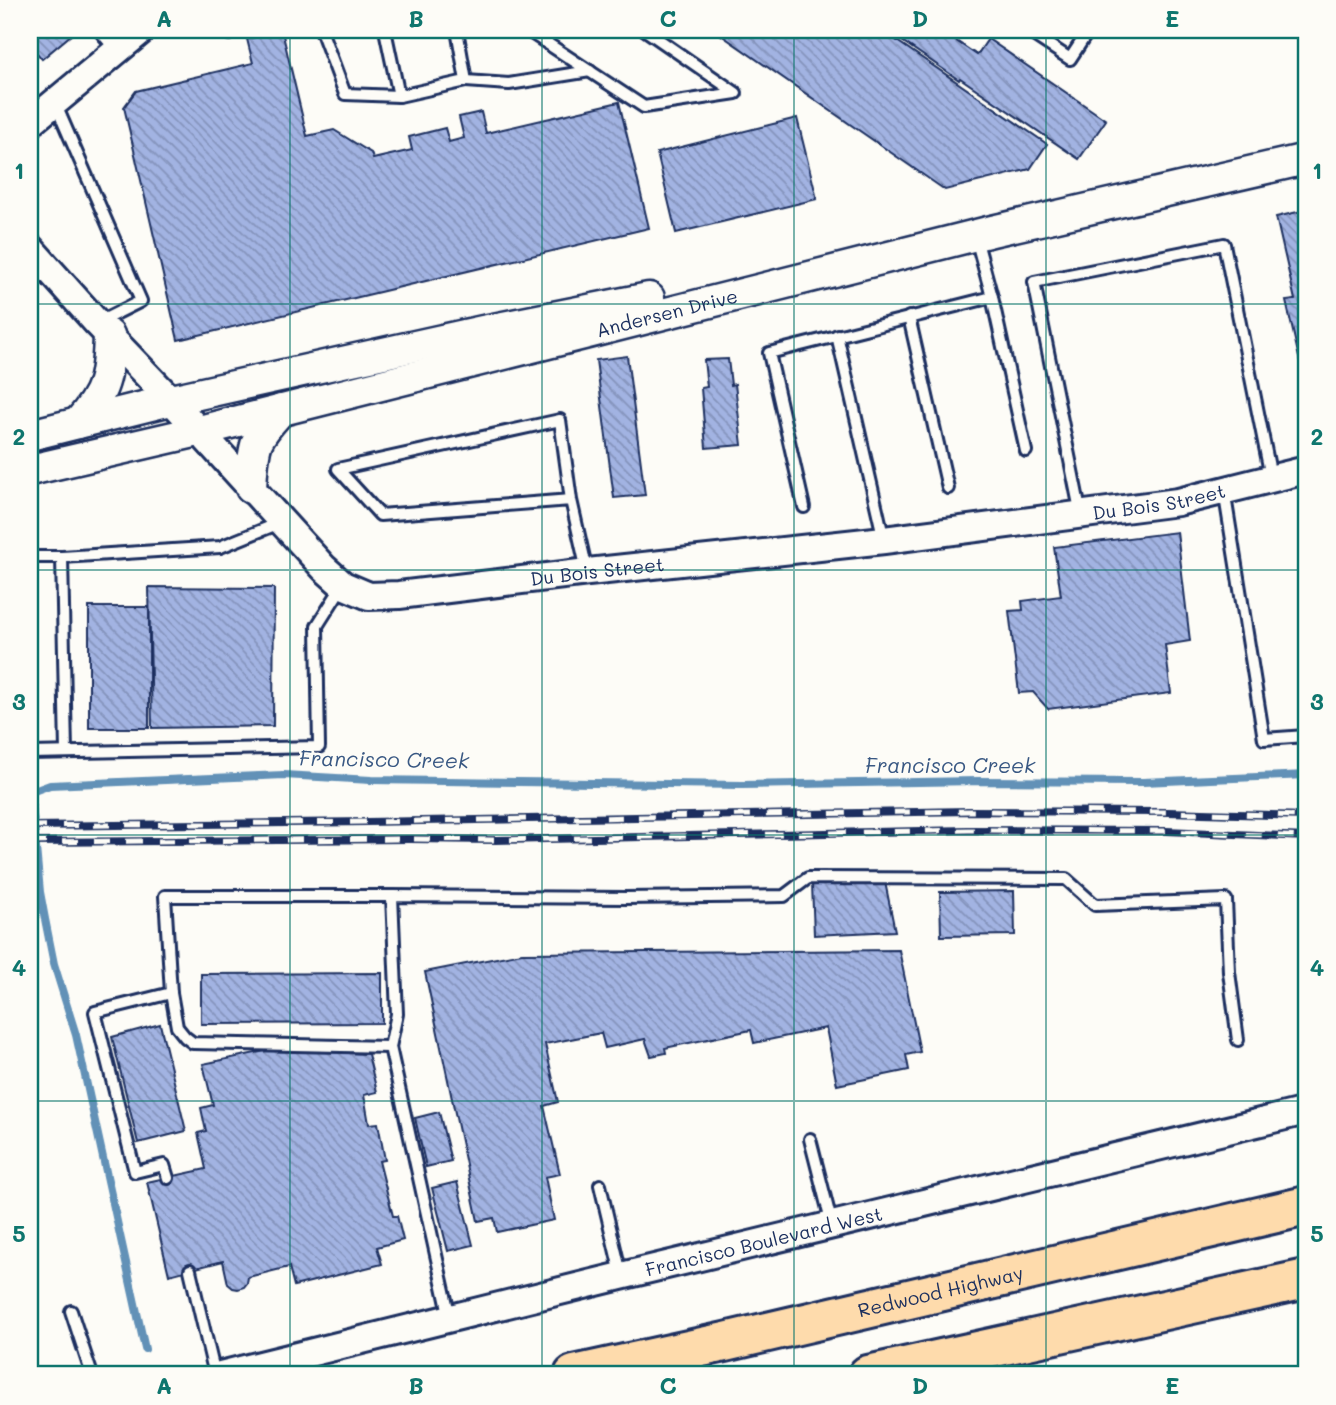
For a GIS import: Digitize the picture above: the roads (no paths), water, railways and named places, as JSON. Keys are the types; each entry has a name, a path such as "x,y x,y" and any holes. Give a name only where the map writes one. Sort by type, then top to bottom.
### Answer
{"highway":[{"name":"Redwood Highway","path":"574,1375 1306,1206"},
{"path":"868,1375 1306,1279"}],"main road":[{"name":"Andersen Drive","path":"30,435 171,400 483,331 640,300 1105,186 1306,142"},
{"name":"Andersen Drive","path":"30,470 199,431 976,235 1306,159"},
{"path":"78,423 101,393 108,369 103,329"},
{"path":"251,488 257,442 281,410"}],"street":[{"path":"30,122 142,30"},
{"name":"Du Bois Street","path":"30,248 324,568 343,585 369,597 884,540 1178,502 1306,470"},
{"name":"Francisco Boulevard West","path":"220,1375 1306,1111"}],"lane":[{"path":"99,30 117,51"},
{"path":"321,30 345,94 399,96 466,81 509,84 590,71"},
{"path":"385,30 399,96"},
{"path":"457,30 466,81"},
{"path":"527,30 644,107 736,93 645,30"},
{"path":"1026,30 1070,59 1089,30"},
{"path":"55,103 141,302 103,329"},
{"path":"976,235 1026,451"},
{"path":"1081,515 1034,282 1224,244 1272,479"},
{"path":"804,507 769,353 992,297"},
{"path":"909,317 948,488"},
{"path":"837,335 884,540"},
{"path":"572,500 380,515 338,469 560,420 572,500 588,572"},
{"path":"1224,490 1264,739 1306,736"},
{"path":"30,558 220,547 282,522"},
{"path":"62,558 66,752"},
{"path":"30,753 319,747 317,626 343,585"},
{"path":"390,1047 193,1042 185,1037 177,1027 171,993 165,896 785,896 808,878 876,878 1066,880 1095,905 1226,900 1229,972 1238,1040"},
{"path":"392,896 397,1014 390,1047 450,1318"},
{"path":"167,1178 164,1165 135,1172 95,1012 171,993"},
{"path":"810,1139 832,1225"},
{"path":"600,1185 621,1276"},
{"path":"190,1270 215,1375"},
{"path":"71,1311 92,1375"}],"waterway":[{"name":"Francisco Creek","path":"145,1349 76,1035 54,964 40,892 31,792 50,785 284,775 371,780 742,785 978,781 1143,782 1306,775"}],"railway":[{"path":"30,826 969,811 1306,816"},
{"path":"30,842 495,840 968,830 1166,831 1306,837"}]}
